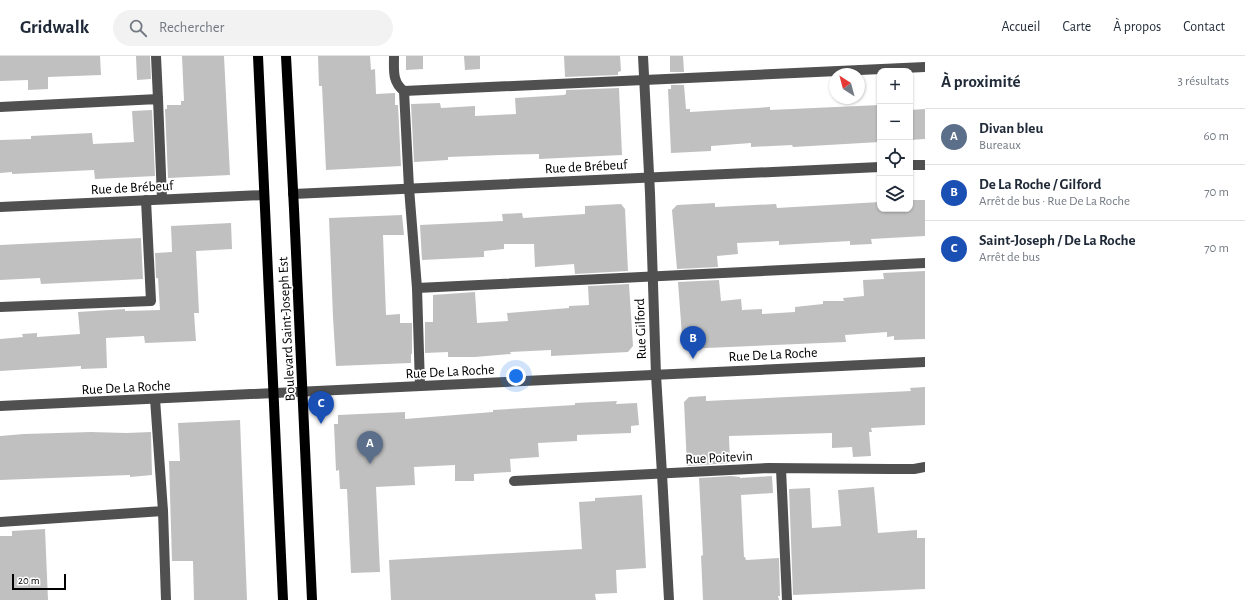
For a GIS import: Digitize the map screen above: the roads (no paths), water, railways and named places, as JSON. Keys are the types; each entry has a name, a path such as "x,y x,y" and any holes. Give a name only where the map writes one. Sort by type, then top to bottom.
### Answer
{"main road":[{"name":"Boulevard Saint-Joseph Est","path":"258,56 283,600"},
{"name":"Boulevard Saint-Joseph Est","path":"286,56 294,194 312,600"}],"street":[{"path":"156,56 162,200"},
{"path":"394,56 395,79 398,87 404,92 925,67"},
{"name":"Rue Gilford","path":"643,56 656,374 669,600"},
{"path":"404,92 409,188 417,288 420,386"},
{"path":"0,106 158,99"},
{"path":"913,165 925,165"},
{"name":"Rue de Brébeuf","path":"294,194 877,167"},
{"name":"Rue de Brébeuf","path":"0,207 264,195"},
{"path":"0,307 151,301 146,200"},
{"path":"417,288 925,263"},
{"name":"Rue De La Roche","path":"0,406 925,362"},
{"path":"155,399 163,512 166,600"},
{"name":"Rue Poitevin","path":"514,481 769,468 914,469 925,467"},
{"path":"780,469 786,600"},
{"path":"0,522 163,512"}],"place":[{"name":"De La Roche / Gilford","path":"693,359"},
{"name":"Saint-Joseph / De La Roche","path":"321,424"},
{"name":"Divan bleu","path":"370,464"}]}
